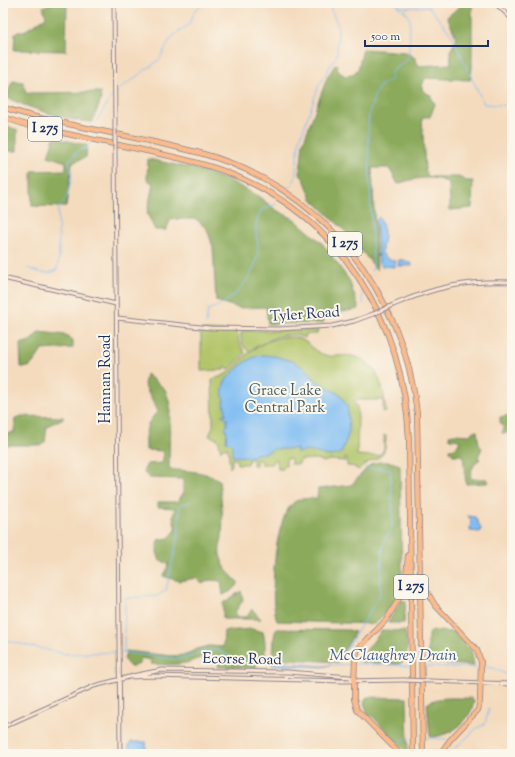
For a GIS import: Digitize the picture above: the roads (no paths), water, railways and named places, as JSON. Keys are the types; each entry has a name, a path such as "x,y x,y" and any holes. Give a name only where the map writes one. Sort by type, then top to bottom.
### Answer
{"highway":[{"name":"I 275","path":"3,105 28,115 182,148 253,172 302,204 338,236 363,266 381,294 398,329 408,359 414,387 418,421 423,754"},
{"name":"I 275","path":"3,117 29,126 189,160 226,172 250,182 278,199 303,217 324,235 343,257 365,287 385,324 396,354 403,383 408,418 414,754"},
{"path":"400,754 358,710 354,699 354,679 356,656 360,646 389,617 402,594 407,572 410,512"},
{"path":"420,533 423,577 426,590 436,608 477,650 481,662 480,703 476,713 450,740 440,754"}],"street":[{"name":"Hannan Road","path":"114,3 120,754"},
{"path":"496,3 512,19"},
{"path":"3,278 116,304"},
{"name":"Tyler Road","path":"116,318 200,328 278,329 332,326 354,321 424,292 453,284 482,281 512,282"},
{"name":"Ecorse Road","path":"3,727 79,691 154,670 288,672 350,677 354,679"},
{"path":"169,676 169,671 187,670"},
{"path":"215,677 213,674 214,672 261,672"},
{"path":"288,672 291,675 288,679"},
{"name":"Ecorse Road","path":"129,677 169,676 342,681 354,679 512,684"}],"water":[{"path":"379,217 384,232 382,250 385,256 395,261 395,267 382,266 379,263 376,220"},
{"path":"399,260 404,260 412,264 412,266 398,266"},
{"name":"Grace Lake Central Park","path":"262,355 274,356 295,362 307,370 319,383 340,394 347,406 349,432 342,452 330,456 309,451 297,453 297,449 274,449 251,457 232,456 232,444 226,441 227,432 225,428 227,426 227,418 222,415 226,414 223,399 224,383 246,361"},
{"path":"468,516 475,517 481,529 480,532 470,531 471,520"},
{"path":"272,662 323,666 331,665 323,667 272,665"},
{"path":"131,742 146,742 147,754 129,754 129,744"}],"waterway":[{"path":"117,91 159,60 171,38 189,24 195,10 204,3"},
{"path":"289,188 295,179 299,142 319,85 337,55 338,25 331,10 330,3"},
{"path":"371,271 373,268 368,126 369,113 375,94 380,86 391,79 391,72 408,59 410,19 409,16 395,3"},
{"path":"396,4 405,8 427,6 430,8 451,34 484,104 512,106"},
{"path":"96,122 112,96"},
{"path":"28,268 46,273 57,270 59,257 58,209 66,200 72,177 69,160 78,151 87,148 90,143"},
{"path":"206,324 208,310 219,306 228,300 246,282 257,260 258,246 256,223 261,210 276,204"},
{"path":"362,291 363,304"},
{"path":"338,663 380,594 382,552 385,539 392,528 393,518 390,469 365,468"},
{"path":"124,652 125,598 157,596 166,590 178,537 180,505 190,502"},
{"name":"McClaughrey Drain","path":"3,640 65,654 116,652"},
{"name":"McClaughrey Drain","path":"121,652 176,659 191,656 204,650 218,650 235,660 250,660 254,662"},
{"name":"McClaughrey Drain","path":"331,665 353,664"},
{"name":"McClaughrey Drain","path":"356,664 409,666"},
{"name":"McClaughrey Drain","path":"422,666 479,668"},
{"name":"McClaughrey Drain","path":"482,667 493,668 512,677"},
{"path":"449,754 477,728 485,724 489,708"},
{"path":"451,742 466,728"},
{"path":"427,738 446,739"},
{"path":"401,739 409,739"}]}
